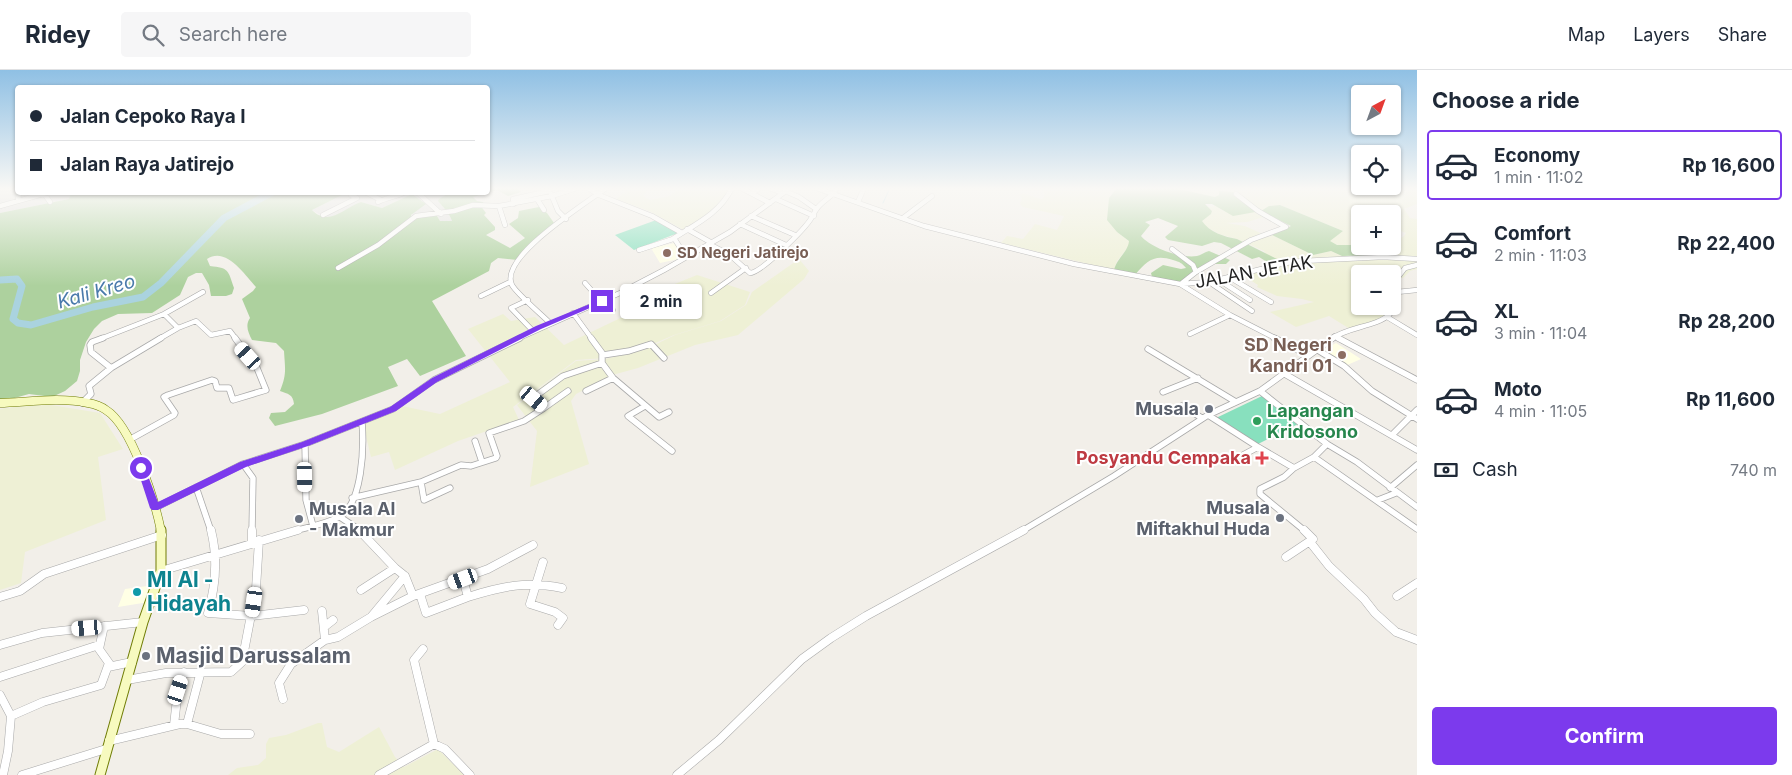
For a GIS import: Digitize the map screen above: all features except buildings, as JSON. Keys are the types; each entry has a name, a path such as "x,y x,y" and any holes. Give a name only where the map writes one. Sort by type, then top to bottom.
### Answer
{"main road":[{"path":"0,403 36,400 82,403 99,406 107,410 130,440 155,508 162,536 161,571 143,622 100,775"}],"street":[{"path":"338,268 378,245 410,221"},
{"path":"504,221 505,225"},
{"path":"550,323 510,282 510,272 516,260 536,240 563,221"},
{"path":"661,221 682,233"},
{"path":"639,250 673,239 700,221"},
{"path":"155,508 243,464 305,444 393,409 434,380 533,331 642,282 745,221"},
{"path":"763,221 795,235"},
{"path":"688,229 730,255 750,272 758,271 809,221"},
{"path":"911,221 924,226 1074,264 1180,284 1230,315 1308,355"},
{"path":"1180,284 1196,272 1251,240 1286,227 1275,221"},
{"path":"740,224 786,245"},
{"path":"673,239 686,257"},
{"path":"1172,249 1193,266 1196,272"},
{"name":"JALAN JETAK","path":"1180,284 1209,282 1285,263 1302,261 1383,257 1417,260"},
{"path":"1401,273 1405,268 1417,265"},
{"path":"711,293 746,268"},
{"path":"1229,278 1271,302"},
{"path":"1219,280 1250,300"},
{"path":"481,296 510,282"},
{"path":"1209,282 1252,311"},
{"path":"585,283 613,310"},
{"path":"1401,292 1417,290"},
{"path":"111,368 90,352 92,342 164,314 203,292"},
{"path":"528,300 510,308 533,331"},
{"path":"572,313 592,336 603,355 602,363 613,378 659,417 669,412"},
{"path":"164,314 178,328"},
{"path":"1190,334 1230,315"},
{"path":"677,775 718,740 802,659 831,638 866,616 1015,535 1114,476 1205,416 1260,391 1335,336 1375,324 1387,317 1417,334"},
{"path":"82,403 92,394 89,386 111,368 178,328 196,321 211,336 230,331 241,348 258,367 266,389 233,400 229,388 217,388 215,381 212,380 168,395 164,397 175,413 174,415 130,440"},
{"path":"1335,336 1417,380"},
{"path":"603,355 629,351 651,344 664,358"},
{"path":"1148,349 1236,402"},
{"path":"1316,349 1344,366 1372,391 1417,419"},
{"path":"544,408 534,399 534,396 563,376 602,363"},
{"path":"1283,373 1417,450"},
{"path":"586,391 613,378"},
{"path":"1163,392 1198,378"},
{"path":"352,498 385,488 421,482 461,465 471,466 497,457 489,433 524,421 568,391"},
{"path":"1260,391 1327,444 1357,462 1417,507"},
{"path":"645,406 628,416 672,451"},
{"path":"1182,406 1205,416 1294,468"},
{"path":"1392,436 1417,410"},
{"path":"161,571 255,541 340,517 352,498 363,462 362,422"},
{"path":"475,441 482,462"},
{"path":"305,444 306,500 313,526"},
{"path":"1286,557 1313,540 1311,535 1259,492 1260,489 1284,477 1294,468 1314,457 1327,444"},
{"path":"1243,455 1258,447"},
{"path":"1314,457 1417,529"},
{"path":"127,680 184,672 231,672 242,662 252,616 255,541 253,478 243,464"},
{"path":"1390,488 1417,465"},
{"path":"421,482 424,500 450,488"},
{"path":"196,487 205,508 216,553 215,585 208,613 252,616 304,610"},
{"path":"1378,500 1396,493"},
{"path":"340,517 363,532 395,568 406,576 428,614 468,597 519,582 536,582 562,588"},
{"path":"0,597 20,591 44,574 162,536"},
{"path":"1310,542 1328,566 1396,632 1417,640"},
{"path":"283,700 279,683 286,669 325,640 338,637 371,617 417,595 463,579 533,545"},
{"path":"543,562 530,604 559,614 563,618 558,625"},
{"path":"361,590 395,568"},
{"path":"371,617 406,576"},
{"path":"463,579 468,597"},
{"path":"1396,596 1417,583"},
{"path":"322,611 325,640"},
{"path":"324,627 333,620"},
{"path":"0,646 42,633 143,622"},
{"path":"11,716 43,702 99,686 103,683 108,667 108,660 100,651 99,645 104,626"},
{"path":"0,677 99,645"},
{"path":"423,649 414,660 434,744"},
{"path":"108,667 132,662"},
{"path":"174,725 178,690 184,672"},
{"path":"187,724 201,672"},
{"path":"0,695 11,716 8,751 3,775"},
{"path":"22,775 108,745 174,725 187,724 221,734 250,734"},
{"path":"379,775 434,744 445,749 470,775"}],"shaded area":[{"path":"667,221 697,221 684,230"},
{"path":"1062,221 1114,221 1117,232 1129,241 1129,246 1117,261 1114,270 1001,243 1007,236 1023,239 1035,224 1057,230"},
{"path":"1201,221 1251,221 1226,223 1245,226 1269,237 1272,235 1313,255 1331,251 1342,256 1401,255 1401,238 1406,233 1401,231 1401,221 1417,221 1417,269 1410,271 1403,278 1401,278 1401,265 1351,265 1351,315 1385,315 1373,323 1350,329 1329,316 1296,327 1270,312 1314,302 1277,296 1257,287 1258,285 1244,276 1275,268 1264,251 1237,239 1219,234 1205,226"},
{"path":"1319,221 1351,221 1351,245 1337,245 1329,241 1343,231"},
{"name":"SD Negeri Jatirejo","path":"675,243 683,258 660,263 651,248"},
{"path":"799,259 809,271 804,279 738,335 695,345 638,368 616,374 576,394 571,401 589,464 530,487 537,431 517,405 576,361 605,359 644,350 675,335 721,321 746,305 752,292"},
{"path":"697,275 750,292 745,305 720,321 674,335 644,348 606,358 576,360 513,407 519,420 458,441 395,470 389,452 371,457 363,424 402,406 440,414 510,382 468,329 503,314 511,321 535,317 564,345 654,302 650,294"},
{"name":"SD Negeri Kandri 01","path":"1336,343 1361,359 1345,366 1322,351"},
{"path":"39,403 100,413 123,449 98,457 106,520 25,552 21,583 0,590 0,409"},
{"path":"155,585 149,602 118,607 125,589"},
{"path":"322,723 327,747 339,752 379,727 395,757 404,767 438,749 464,775 228,775 237,768 258,765 266,758 266,744 269,738 286,735"}],"green space":[{"path":"0,221 489,221 495,227 495,230 486,235 510,248 525,238 509,224 514,221 553,221 554,223 517,260 498,258 491,263 489,271 432,301 466,356 420,376 407,359 388,367 398,386 322,414 275,426 269,418 271,413 285,412 294,404 291,396 280,391 285,376 284,351 276,343 252,340 248,329 250,318 242,299 256,287 241,269 228,259 214,256 207,259 210,266 227,271 234,288 232,294 211,296 209,285 202,273 196,273 188,277 180,295 152,313 118,314 102,321 94,329 86,342 80,360 80,371 77,381 65,391 52,397 29,394 0,402"},
{"path":"654,221 662,221 678,233 634,250 615,235"},
{"path":"1108,221 1149,221 1145,222 1150,225 1141,236 1152,245 1167,252 1183,256 1197,256 1209,251 1230,260 1226,264 1212,264 1179,282 1152,277 1151,273 1163,265 1181,269 1186,268 1179,262 1167,258 1156,258 1148,262 1135,275 1114,270 1129,241 1117,232"},
{"path":"1165,221 1202,221 1205,225 1218,233 1237,239 1283,262 1272,265 1259,257 1252,259 1221,243 1214,242 1202,246 1168,240 1165,237 1178,226"},
{"path":"1281,221 1319,221 1343,231 1330,241 1337,245 1351,245 1351,255 1380,255 1342,256 1331,251 1313,255 1272,235 1291,226"},
{"name":"Lapangan Kridosono","path":"1262,396 1298,424 1254,446 1216,418"}],"waterway":[{"name":"Kali Kreo","path":"0,280 17,279 22,286 13,319 18,323 31,325 93,307 143,297 161,283 221,221"}],"place":[{"name":"SD Negeri Jatirejo","path":"667,253"},
{"name":"SD Negeri Kandri 01","path":"1342,355"},
{"name":"Musala","path":"1209,409"},
{"name":"Lapangan Kridosono","path":"1257,421"},
{"name":"Posyandu Cempaka","path":"1262,458"},
{"name":"Musala Miftakhul Huda","path":"1280,518"},
{"name":"Musala Al - Makmur","path":"299,519"},
{"name":"MI Al - Hidayah","path":"137,592"},
{"name":"Masjid Darussalam","path":"146,656"}],"route":[{"path":"141,468 155,508 243,464 305,444 393,409 434,380 558,319 602,301"}]}
